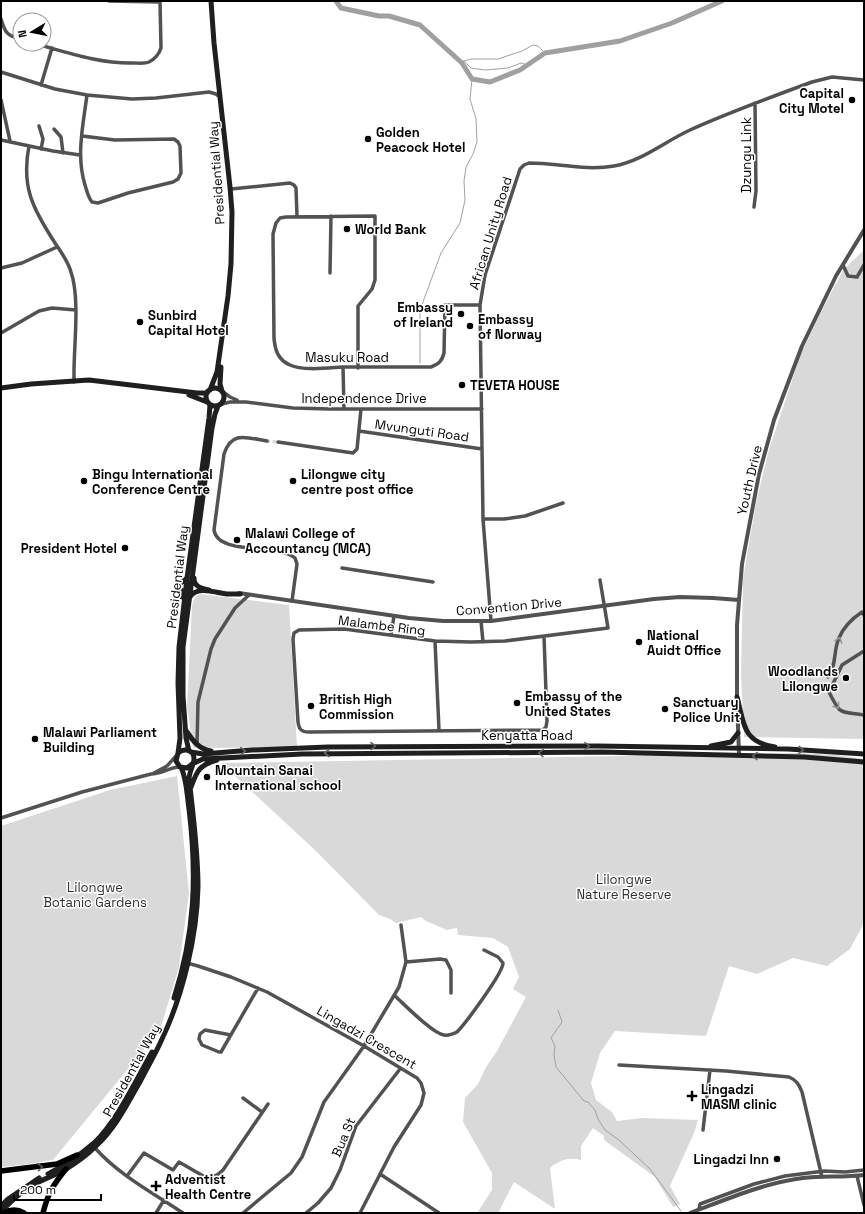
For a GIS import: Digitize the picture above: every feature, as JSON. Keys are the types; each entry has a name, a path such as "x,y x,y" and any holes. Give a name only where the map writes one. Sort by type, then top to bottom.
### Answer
{"highway":[{"path":"1,1171 57,1164 77,1156"},
{"path":"43,1213 47,1197 53,1185 66,1169"},
{"path":"4,1213 18,1210 24,1213"}],"main road":[{"name":"Presidential Way","path":"211,1 231,189 232,212 230,271 222,344 220,380 222,392"},
{"name":"Presidential Way","path":"209,390 215,378 222,344"},
{"path":"1,388 31,384 99,381 202,394 216,388 222,392 224,398 220,405 214,407 208,403 176,391"},
{"path":"208,403 206,397 209,390"},
{"name":"Presidential Way","path":"1,1212 29,1187 66,1169 95,1148 109,1133 162,1040 177,1000 187,963 195,919 198,891 189,773 194,757 190,751 186,729 182,669 189,601 187,578 209,418 208,403"},
{"name":"Presidential Way","path":"1,1206 31,1182 56,1170 77,1156 94,1142 106,1129 118,1112 152,1053 168,1018 184,964 194,886 191,832 185,779 181,767 176,761 180,738 178,672 180,634 197,541 212,428 215,414 220,405"},
{"path":"197,541 194,581 198,586 209,590"},
{"path":"180,634 182,594 177,586 187,578"},
{"path":"189,601 192,594 199,591 240,594"},
{"path":"737,697 742,722 754,740 771,747 788,749"},
{"path":"186,729 190,737 202,749 221,753"},
{"path":"702,748 731,742 738,733"},
{"name":"Kenyatta Road","path":"190,751 200,754 335,746 604,746 788,749 864,754"},
{"path":"177,754 183,750 190,751"},
{"name":"Kenyatta Road","path":"192,765 203,759 302,754 478,752 602,752 739,755 804,757 864,762"},
{"path":"190,788 199,768 207,763 228,758"},
{"path":"181,767 187,768 192,765"}],"street":[{"path":"52,48 92,59 116,63 141,63 151,61 156,57 161,48 160,1 108,1"},
{"path":"1,18 6,33 12,37"},
{"path":"42,85 51,52"},
{"path":"1,72 42,85 87,95 132,99 209,92 217,88 219,83"},
{"name":"African Unity Road","path":"491,620 483,519 480,306 485,275 519,172 524,166 532,163 592,168 621,165 641,158 691,130 755,103 825,78 839,77 864,80"},
{"path":"209,92 218,95 222,100"},
{"path":"82,136 115,140 174,139 180,146 180,175 178,179 168,183 94,203 89,198 84,181 80,155 82,136 87,95"},
{"path":"1,100 10,142"},
{"name":"Dzungu Link","path":"754,207 756,191 755,103"},
{"path":"39,126 44,139 41,149"},
{"path":"54,129 61,138 63,153"},
{"path":"1,140 41,149 80,155"},
{"path":"29,146 27,160 29,195 36,213 67,262 72,273 76,310 74,382"},
{"path":"231,189 290,183 294,184 296,188 297,216"},
{"name":"Masuku Road","path":"358,368 358,306 372,289 375,280 375,216 297,216 280,218 273,230 274,338 276,351 282,360 295,367 358,368 424,367 436,365 442,360 444,353 445,305 480,306"},
{"path":"330,273 331,216"},
{"name":"Youth Drive","path":"739,755 737,640 739,600 742,564 761,465 771,432 802,346 823,300 864,230"},
{"path":"1,268 22,263 57,247"},
{"path":"843,265 848,276 857,277 864,265"},
{"path":"1,333 39,310 52,308 76,310"},
{"path":"343,368 344,409"},
{"name":"Independence Drive","path":"222,392 232,399 293,408 482,409"},
{"name":"Independence Drive","path":"220,405 230,402 246,402"},
{"path":"278,442 353,452 357,449 361,409"},
{"name":"Mvunguti Road","path":"359,431 482,449"},
{"path":"267,441 239,437 234,438 228,444 224,454 214,530 217,538 225,544 279,551 295,558 297,564 292,601"},
{"path":"483,519 504,519 524,516 564,503"},
{"path":"342,568 433,582"},
{"path":"600,580 605,606"},
{"name":"Convention Drive","path":"188,587 438,621 481,621 680,597 739,600"},
{"path":"197,745 198,702 212,649 218,634 226,624 235,608 249,595"},
{"name":"Malambe Ring","path":"544,636 547,721 545,729 306,732 299,728 293,639 294,633 301,630 340,628 435,641 483,642 608,628 605,606"},
{"path":"828,677 833,671 839,638 853,619 862,612 864,615"},
{"path":"391,635 394,616"},
{"path":"481,621 483,642"},
{"path":"435,641 438,730"},
{"path":"864,651 842,664 829,692 836,708 844,714 864,715"},
{"path":"151,774 167,766 177,754"},
{"path":"1,818 82,792 158,773 172,767 181,767"},
{"path":"243,1213 295,1167 302,1157 324,1102 364,1046 395,996 402,980 406,962 401,925"},
{"path":"395,996 438,1033 447,1035 457,1032 497,978 503,966 503,963 498,957 484,950"},
{"path":"406,962 440,959 448,961 451,970 451,993"},
{"name":"Lingadzi Crescent","path":"187,963 258,988 364,1046 417,1078 421,1083 424,1094 421,1105 394,1147 360,1213"},
{"path":"231,1035 205,1030 200,1034 199,1039 202,1045 220,1052 231,1035 258,988"},
{"path":"619,1065 710,1070 789,1077 796,1081 802,1092 822,1177"},
{"name":"Bua St","path":"306,1213 318,1203 331,1188 340,1170 356,1126 400,1069"},
{"path":"704,1130 710,1070"},
{"path":"243,1098 262,1112"},
{"path":"127,1176 144,1153 173,1170 179,1162 205,1177 212,1177 223,1170 268,1104"},
{"path":"95,1148 100,1154 127,1176 183,1213"},
{"path":"699,1209 700,1204 754,1184 785,1176 821,1172 864,1170"},
{"path":"380,1174 439,1213"},
{"path":"690,1213 759,1188 797,1179 864,1175"},
{"path":"857,1176 864,1205"},
{"path":"156,1213 164,1200"}],"green space":[{"path":"864,250 864,739 744,737 741,675 743,579 756,503 768,453 800,356 843,270"},
{"path":"200,594 289,605 297,747 193,748 187,706 192,606 194,599"},
{"name":"Lilongwe Nature Reserve","path":"797,753 837,755 864,759 864,923 850,949 827,966 793,958 757,974 729,966 706,1036 615,1031 600,1053 591,1083 596,1100 612,1112 617,1121 643,1118 698,1120 694,1133 670,1186 680,1204 673,1207 655,1177 604,1140 604,1136 593,1128 581,1146 581,1160 565,1160 550,1168 555,1209 514,1182 498,1213 477,1213 492,1190 492,1173 463,1122 465,1098 478,1084 486,1067 497,1051 526,997 513,989 519,977 508,947 493,938 458,935 457,928 447,930 426,921 421,917 396,923 379,915 317,852 221,763"},
{"name":"Lilongwe Botanic Gardens","path":"177,776 189,893 179,967 160,1030 53,1160 1,1167 1,826 110,790"}],"waterway":[{"path":"336,1 341,8 379,16 389,16 420,25 462,63 472,79 490,82 520,70 545,53 620,41 672,23 722,1"},
{"path":"460,62 471,59 498,59 522,51 533,45 538,46 545,53"},
{"path":"464,61 471,68 485,70 508,68 521,63 527,65"},
{"path":"420,363 420,310 441,253 460,223 465,200 464,181 466,167 477,142 476,119 470,99 472,79"},
{"path":"558,1010 562,1022 551,1038 555,1046 554,1055 556,1067 584,1101 588,1102 595,1110 598,1119 605,1130 619,1140 650,1169 681,1211"}],"tunnel":[{"path":"267,441 278,442"}],"place":[{"name":"Capital City Motel","path":"852,100"},
{"name":"Golden Peacock Hotel","path":"368,139"},
{"name":"World Bank","path":"347,229"},
{"name":"Embassy of Ireland","path":"461,314"},
{"name":"Sunbird Capital Hotel","path":"140,322"},
{"name":"Embassy of Norway","path":"470,326"},
{"name":"TEVETA HOUSE","path":"462,385"},
{"name":"Bingu International Conference Centre","path":"84,481"},
{"name":"Lilongwe city centre post office","path":"293,481"},
{"name":"Malawi College of Accountancy (MCA)","path":"237,540"},
{"name":"President Hotel","path":"125,548"},
{"name":"National Auidt Office","path":"639,642"},
{"name":"Woodlands Lilongwe","path":"846,678"},
{"name":"Embassy of the United States","path":"517,703"},
{"name":"British High Commission","path":"311,706"},
{"name":"Sanctuary Police Unit","path":"665,709"},
{"name":"Malawi Parliament Building","path":"35,739"},
{"name":"Mountain Sanai International school","path":"207,777"},
{"name":"Lingadzi MASM clinic","path":"692,1096"},
{"name":"Lingadzi Inn","path":"777,1159"},
{"name":"Adventist Health Centre","path":"156,1186"}]}
